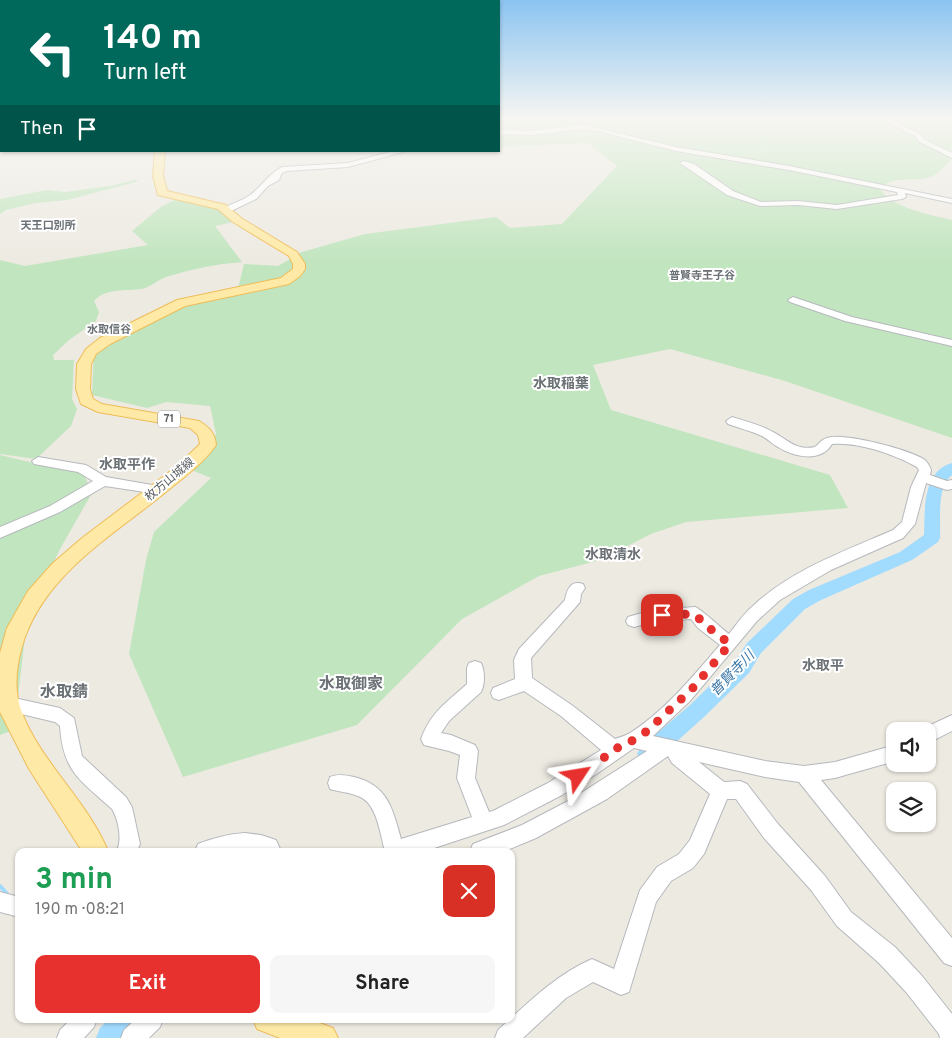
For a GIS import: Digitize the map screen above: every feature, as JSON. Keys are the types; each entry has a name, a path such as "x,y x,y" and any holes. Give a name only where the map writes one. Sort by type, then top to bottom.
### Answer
{"main road":[{"name":"枚方山城線","path":"94,848 34,757 4,703 5,674 9,648 21,616 46,581 185,470 208,445 208,437 204,430 194,424 98,408 86,401 83,389 84,364 91,352 105,341 180,303 285,281 296,273 299,264 293,254 237,220 226,210 216,205 162,193 158,176 159,166"},
{"path":"279,1023 323,1038"}],"street":[{"path":"226,210 253,196 265,184 276,178 279,172 285,169 325,166"},
{"path":"689,166 738,197 767,205 798,203 837,207 902,197 902,190"},
{"path":"779,166 952,201"},
{"path":"793,300 849,319 952,343"},
{"path":"732,421 770,435 781,444 799,451 812,453 822,450 826,447 828,441 838,439 850,440 922,464 926,478 918,487 908,524 898,534 798,581 777,594 759,609 692,689 647,731 658,745 721,791 740,790 771,830 818,883 844,919 887,955 914,984 950,1030 951,1038"},
{"path":"38,461 80,468 103,481 158,490"},
{"path":"926,478 948,484"},
{"path":"0,533 55,508 103,481"},
{"path":"524,682 522,660 525,654 572,602 574,592 578,588"},
{"path":"634,621 652,616 695,614 704,624 730,644"},
{"path":"475,668 475,687 442,715 433,728 430,738 451,743 469,751 466,778 495,823"},
{"path":"499,693 513,689 524,682"},
{"path":"524,682 566,711 615,750"},
{"path":"4,703 60,716 68,723 70,746 75,761 119,803 125,813 130,844 128,848"},
{"path":"936,731 952,723"},
{"path":"489,848 512,840 566,813 650,760 658,745"},
{"path":"406,848 495,823 589,769 615,750 658,745 765,769 804,774 835,770 886,755"},
{"path":"804,774 952,956"},
{"path":"337,783 363,789 373,794 387,821 394,848"},
{"path":"506,1038 558,990 592,970 621,984 647,897 664,874 686,861 697,847 721,791"},
{"path":"212,848 244,843 260,843 270,848"},
{"path":"0,902 15,906"},
{"path":"68,1038 82,1023"},
{"path":"132,1038 148,1023"}],"green space":[{"path":"617,166 945,166 930,177 897,180 885,184 880,189 886,196 903,206 952,220 952,438 785,381 670,349 593,365 611,410 830,475 848,508 686,522 651,534 600,560 539,576 462,619 357,725 183,777 129,654 146,560 154,532 211,478 194,471 216,434 210,406 166,402 147,408 92,395 94,348 182,306 237,293 244,264 278,266 302,252 365,234 496,217 510,228 562,224"},
{"path":"135,180 139,181 67,200 35,203 6,210 0,214 0,199 47,190 65,192 110,186"},
{"path":"175,200 207,205 222,211 228,216 233,222 215,226 242,262 195,269 166,277 142,289 110,292 99,297 94,301 99,312 96,321 69,340 53,355 54,360 74,360 72,399 77,409 71,426 36,459 0,454 0,260 25,266 148,245 132,231 162,206"},
{"path":"0,455 38,464 82,470 92,493 60,549 27,620 14,730 0,735"}],"waterway":[{"name":"普賢寺川","path":"648,754 697,711 742,667 754,648 799,604 815,595 906,556 932,538 934,494 941,476 952,468"},
{"path":"0,886 9,896"},
{"name":"普賢寺川","path":"110,1038 123,1023"}],"district":[{"name":"天王口別所","path":"48,226"},
{"name":"普賢寺王子谷","path":"702,276"},
{"name":"水取信谷","path":"109,330"},
{"name":"水取稲葉","path":"561,384"},
{"name":"水取平作","path":"127,465"},
{"name":"水取清水","path":"613,555"},
{"name":"水取平","path":"823,666"},
{"name":"水取御家","path":"351,685"},
{"name":"水取錆","path":"64,693"}],"route":[{"path":"578,776 623,744 634,740 647,731 692,689 730,644 704,624 695,614 690,612 662,615"}]}
